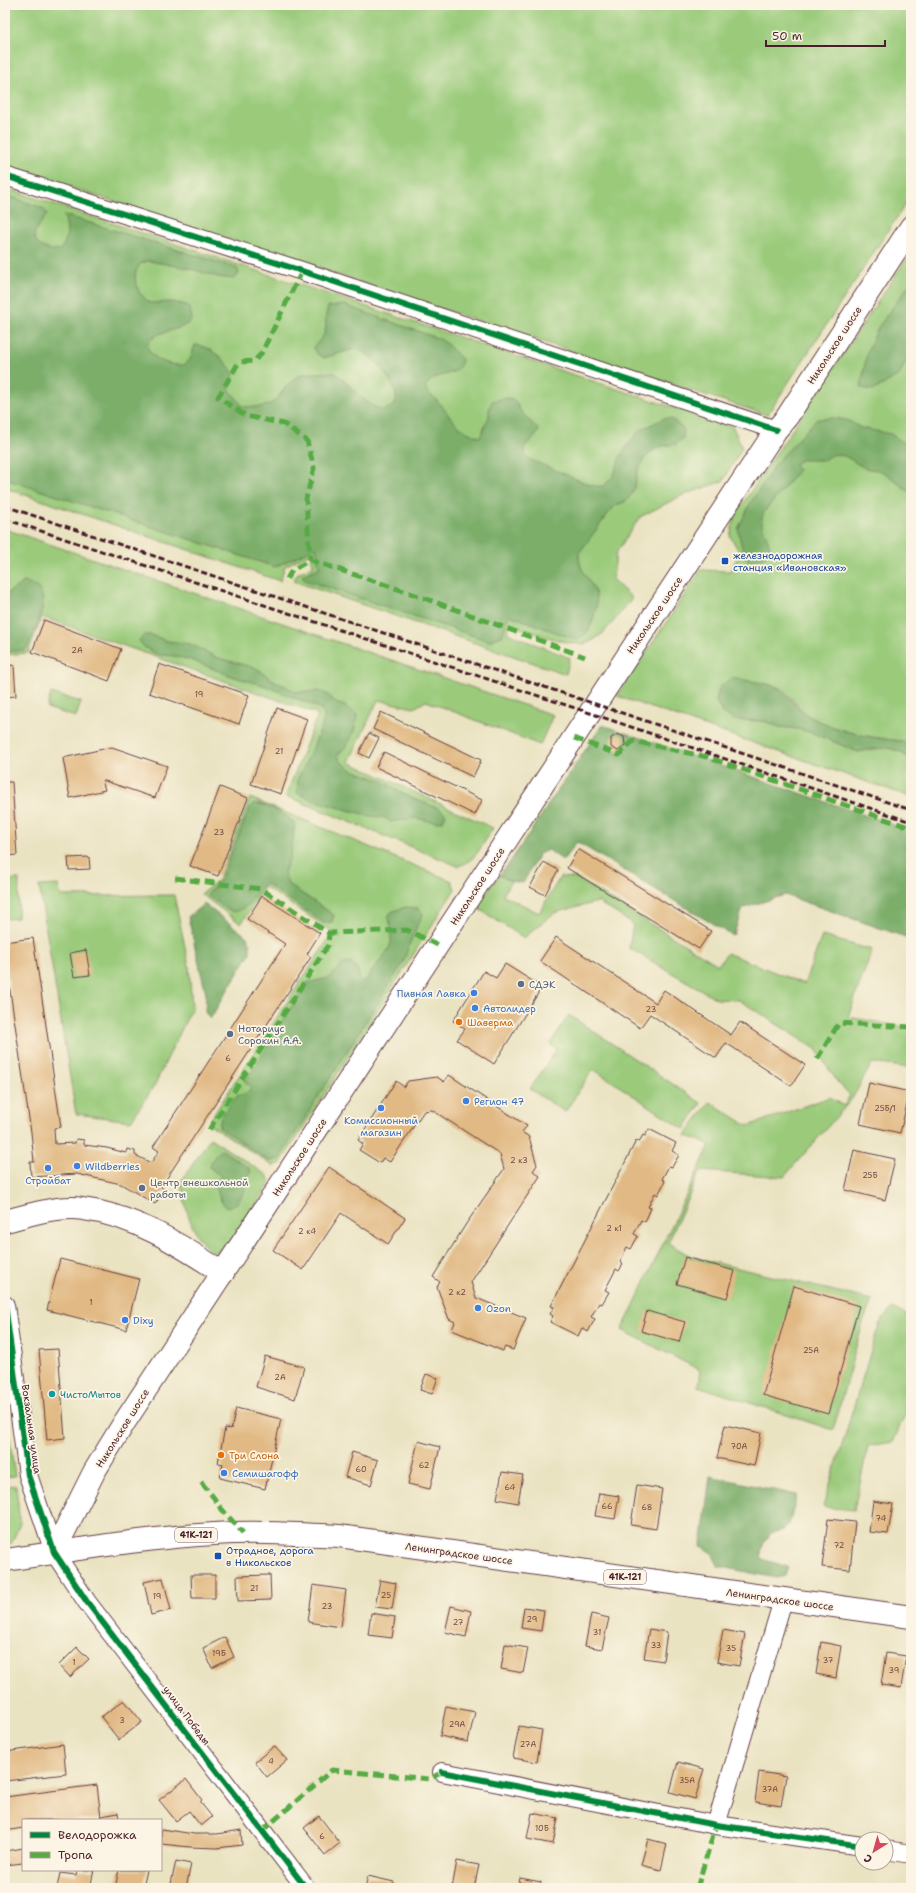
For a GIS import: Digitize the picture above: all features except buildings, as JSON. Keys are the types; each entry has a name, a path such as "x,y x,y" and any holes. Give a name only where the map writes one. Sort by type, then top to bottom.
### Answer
{"main road":[{"name":"Никольское шоссе","path":"54,1552 103,1456 776,430 787,417 911,227"},
{"path":"5,1221 50,1210 82,1208 116,1217 155,1231 184,1247 223,1273"},
{"name":"Ленинградское шоссе","path":"5,1560 155,1539 215,1534 271,1532 339,1536 911,1617"}],"street":[{"path":"5,176 302,271 776,430"},
{"name":"Вокзальная улица","path":"5,1305 28,1475 54,1552"},
{"name":"улица Победы","path":"54,1552 87,1602 306,1888"},
{"path":"716,1825 783,1600"},
{"path":"442,1772 716,1825 854,1845"},
{"path":"894,1851 911,1854"}],"green space":[{"path":"5,5 911,5 911,196 767,415 5,166"},
{"path":"5,188 733,427 742,448 723,481 681,496 640,517 616,553 613,580 632,598 612,624 594,640 580,644 571,643 510,625 507,633 570,658 566,674 293,581 298,573 313,566 311,553 285,566 280,581 5,488"},
{"path":"5,195 43,208 47,214 36,230 35,240 45,248 59,250 65,242 67,233 64,215 237,268 239,274 233,279 218,277 188,268 149,261 141,263 136,271 135,278 139,292 149,303 172,302 187,305 191,312 192,319 187,324 162,333 151,340 147,346 149,351 157,358 167,363 184,365 190,360 195,345 212,351 228,365 234,375 229,389 243,407 268,405 277,398 292,380 304,374 324,373 334,373 371,405 379,409 386,409 393,405 396,399 396,393 389,378 368,355 354,349 324,358 317,354 313,347 325,331 326,313 328,307 344,305 440,339 462,359 457,370 434,378 425,388 453,420 466,432 480,437 489,417 489,409 492,401 507,398 515,401 522,413 539,430 535,437 524,447 525,454 531,460 588,484 604,486 614,475 619,459 636,434 644,428 665,418 672,419 684,430 683,438 677,444 662,446 655,449 644,459 637,473 635,487 631,495 626,501 613,507 579,553 582,570 594,589 596,596 594,616 588,630 577,640 509,615 502,636 489,641 305,580 302,575 319,568 316,547 275,567 5,479"},
{"path":"911,252 911,742 849,732 825,724 809,716 787,693 777,687 732,678 735,720 764,721 780,727 798,729 813,733 858,752 888,748 901,752 911,760 911,797 617,696 701,570 730,571 740,553 730,536 735,515"},
{"path":"911,282 911,352 899,375 874,390 861,388 867,352 879,326"},
{"path":"832,418 847,420 861,428 891,434 911,448 911,493 881,471 865,468 845,456 835,454 824,460 801,460 795,464 798,471 764,512 762,520 763,528 770,548 768,553 762,558 749,563 741,544 738,529 751,502 777,462 817,419"},
{"path":"5,529 553,715 540,745 426,701 414,708 378,700 349,762 493,828 474,856 464,864 458,866 286,796 318,714 42,617 28,653 5,655"},
{"path":"24,582 35,586 41,592 43,600 42,610 27,648 24,650 5,652 5,595"},
{"path":"144,635 152,635 167,641 190,644 218,658 256,668 270,678 296,692 319,691 327,694 338,704 345,706 357,715 352,737 338,754 340,761 352,770 380,780 412,798 440,809 446,814 443,821 436,822 413,818 391,822 385,818 370,816 315,801 297,793 298,778 323,723 324,715 320,708 263,685 234,677 191,660 174,656 158,655 144,647 139,640"},
{"path":"732,678 777,687 804,713 825,724 849,732 911,742 911,760 901,752 888,748 858,752 813,733 798,729 780,727 764,721 735,720 722,713 716,700 720,686"},
{"path":"51,693 81,702 76,717 47,708"},
{"path":"602,725 911,831 911,939 785,895 743,908 733,936 577,842 563,860 548,850 539,854 523,883 511,881 499,875 510,862"},
{"path":"250,798 452,881 455,889 280,1164 273,1166 208,1123 331,935 330,930 265,887 241,924 201,894 218,880"},
{"path":"253,804 269,807 286,816 295,823 291,854 284,873 289,885 334,915 332,922 324,923 268,885 264,884 244,908 234,912 220,905 207,895 220,881 250,807"},
{"path":"499,875 511,881 503,895 539,913 560,877 576,878 718,965 727,953 804,984 822,936 872,950 848,1017 911,1028 911,1068 872,1063 852,1099 784,1177 700,1171 668,1243 692,1257 872,1300 862,1325 833,1430 698,1386 700,1370 622,1330 710,1145 685,1135 710,1102 748,1126 830,1097 844,1106 850,1095 838,1083 816,1049 739,1000 717,999 629,948 633,924 598,902 554,913 524,938 476,907"},
{"path":"19,879 18,918 5,919 5,880"},
{"path":"58,885 61,896 174,895 189,966 192,1008 154,1086 131,1121 76,1114 39,886"},
{"path":"204,904 246,936 250,943 250,953 210,1019 205,1012 206,994 188,917"},
{"path":"405,907 418,908 423,914 412,937 403,963 279,1159 271,1161 267,1160 219,1127 221,1116 237,1096 248,1092 251,1086 245,1083 306,983 328,978 344,964 348,963 355,966 358,970 359,978 364,982 388,950 391,943 391,926 388,919 389,915 391,912"},
{"path":"569,1015 701,1103 684,1129 593,1069 565,1112 530,1089 557,1049 550,1044"},
{"path":"210,1138 268,1176 270,1184 225,1250 213,1252 206,1246 194,1230 184,1201 181,1182"},
{"path":"222,1150 249,1168 251,1171 240,1198 233,1206 227,1208 222,1203 216,1188 221,1176 210,1168 214,1158"},
{"path":"892,1308 911,1317 911,1401 893,1442 868,1446 854,1510 823,1507 877,1331 880,1323"},
{"path":"5,1406 15,1476 5,1477"},
{"path":"710,1476 797,1495 789,1525 784,1530 771,1533 761,1551 762,1559 788,1567 785,1576 776,1578 717,1566 713,1554 701,1546"},
{"path":"16,1485 20,1524 11,1544 5,1545 5,1486"}],"railway":[{"path":"5,506 911,810"},
{"path":"5,519 590,713 911,822"}],"marked path":[{"path":"302,271 261,354 254,361 239,362 218,397 246,416 284,424 307,441 314,468 306,499 310,560"},
{"path":"287,579 292,570 310,560 413,594 585,657"},
{"path":"574,738 619,755 633,741 707,757 911,828"},
{"path":"175,878 261,889 329,933 407,930 438,945"},
{"path":"209,1130 328,945 329,933"},
{"path":"817,1059 839,1023 911,1027"},
{"path":"201,1482 219,1506 243,1533"},
{"path":"262,1831 332,1770 430,1779 442,1772"},
{"path":"697,1888 716,1825"}],"cycle path":[{"path":"5,176 302,271 776,430"},
{"path":"5,1305 28,1475 54,1552 87,1602 306,1888"},
{"path":"442,1772 716,1825 854,1845"}],"place":[{"name":"железнодорожная станция «Ивановская»","path":"725,561"},
{"name":"СДЭК","path":"521,984"},
{"name":"Пивная Лавка","path":"474,993"},
{"name":"Автолидер","path":"475,1008"},
{"name":"Шаверма","path":"459,1022"},
{"name":"Нотариус Сорокин А.А.","path":"230,1034"},
{"name":"Регион 47","path":"466,1101"},
{"name":"Комиссионный магазин","path":"381,1108"},
{"name":"Wildberries","path":"77,1166"},
{"name":"Стройбат","path":"48,1168"},
{"name":"Центр внешкольной работы","path":"142,1188"},
{"name":"Ozon","path":"478,1308"},
{"name":"Dixy","path":"125,1320"},
{"name":"ЧистоМытов","path":"52,1394"},
{"name":"Три Слона","path":"221,1455"},
{"name":"Семишагофф","path":"224,1473"},
{"name":"Отрадное, дорога в Никольское","path":"218,1556"}]}
